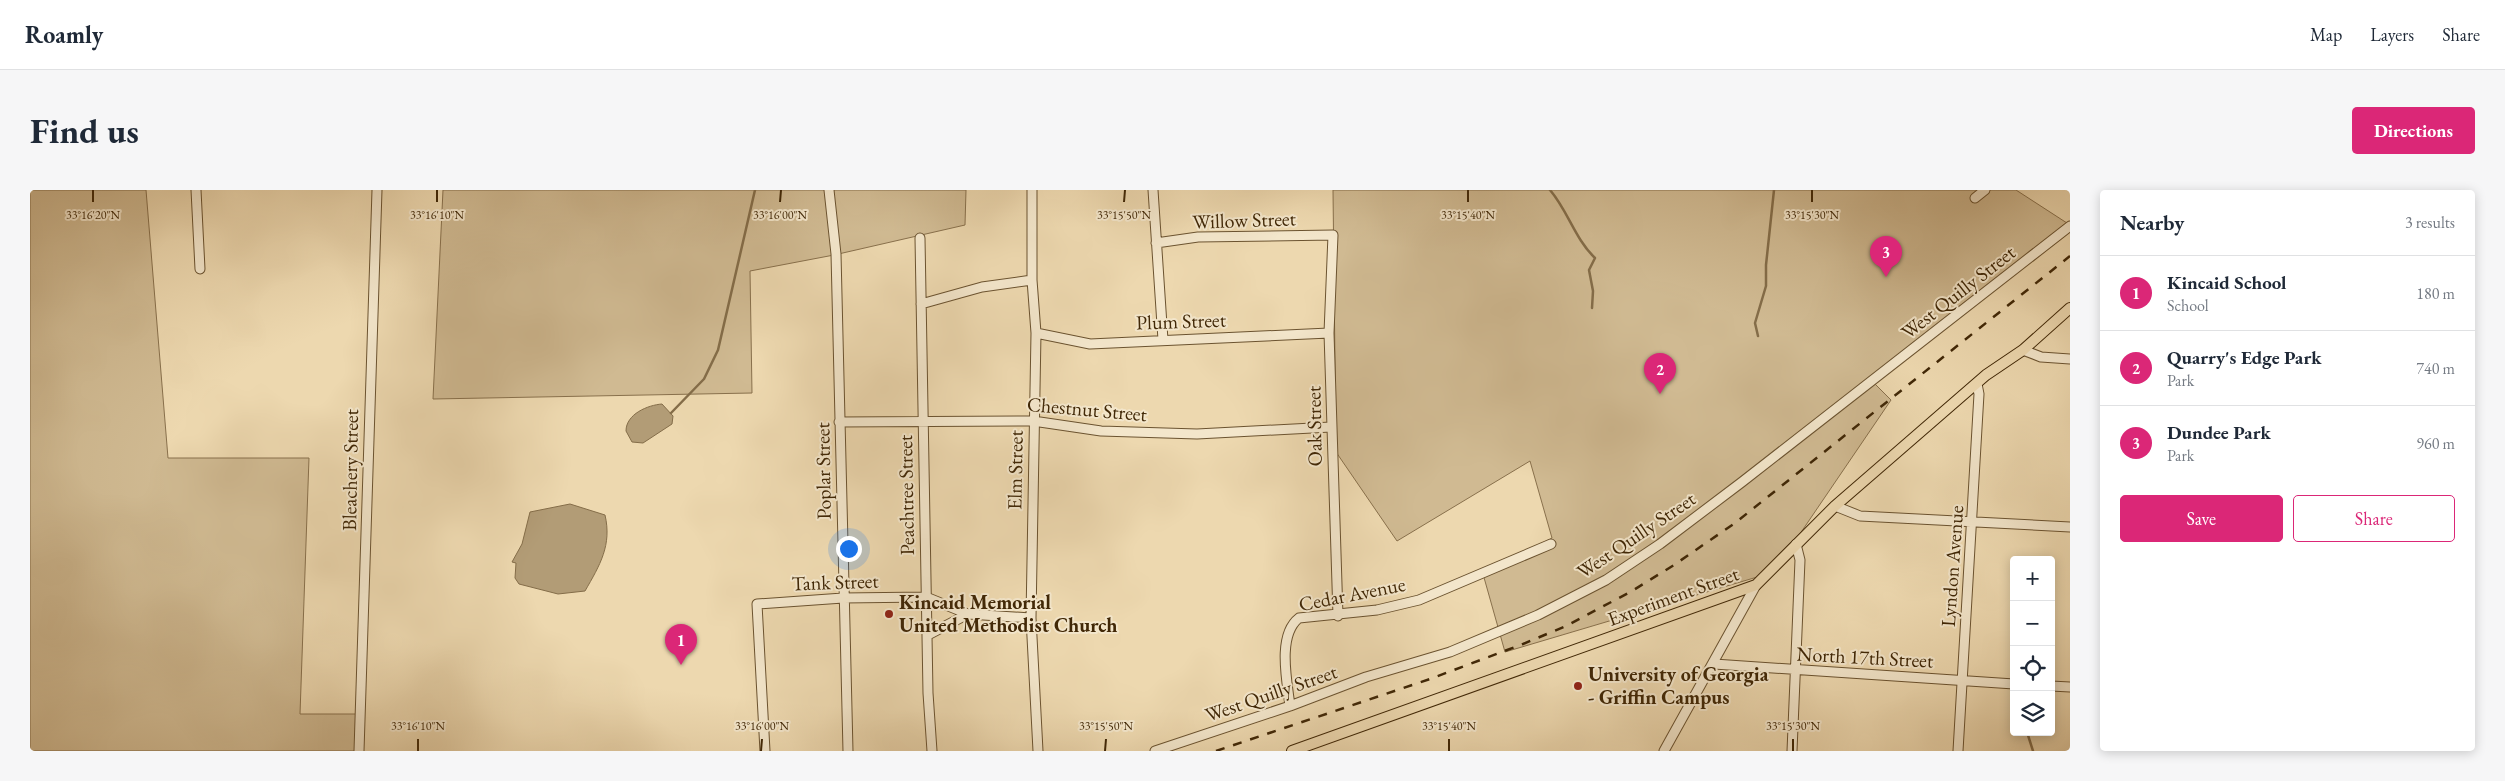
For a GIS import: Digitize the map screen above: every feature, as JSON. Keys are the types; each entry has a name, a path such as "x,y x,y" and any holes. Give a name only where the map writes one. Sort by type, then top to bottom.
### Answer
{"main road":[{"name":"Experiment Street","path":"1292,751 1756,585 1835,506 1977,384 2023,350 2070,308"}],"street":[{"path":"196,190 200,269"},
{"name":"Bleachery Street","path":"359,751 376,190"},
{"name":"Poplar Street","path":"829,190 836,254 848,751"},
{"name":"Elm Street","path":"1032,190 1032,280 1036,333 1031,618 1038,751"},
{"path":"1153,190 1163,340"},
{"path":"1975,198 1985,190"},
{"name":"West Quilly Street","path":"1155,751 1290,706 1366,677 1459,648 1538,615 1606,580 1660,544 1742,482 2070,226"},
{"name":"Willow Street","path":"1156,243 1198,237 1332,236"},
{"name":"Oak Street","path":"1332,236 1329,333 1338,616"},
{"name":"Peachtree Street","path":"920,238 926,598 932,751"},
{"path":"921,304 982,287 1032,280"},
{"name":"Plum Street","path":"1036,333 1090,344 1329,333"},
{"path":"2023,350 2041,357 2070,359"},
{"name":"Lyndon Avenue","path":"1958,751 1979,394 1977,384"},
{"name":"Chestnut Street","path":"839,422 922,420 1034,421 1101,431 1198,434 1331,427"},
{"path":"1835,506 1860,516 2070,527"},
{"name":"Cedar Avenue","path":"1290,706 1286,636 1292,624 1300,618 1338,616 1378,610 1419,600 1552,544"},
{"path":"1792,751 1800,560 1796,544"},
{"path":"1664,751 1714,664 1756,585"},
{"name":"Tank Street","path":"765,751 757,604 843,598 926,598 968,614 1031,618"},
{"path":"928,635 968,614"},
{"name":"North 17th Street","path":"1714,664 2010,684"},
{"path":"2055,686 2070,687"}],"shaded area":[{"path":"30,190 146,190 168,458 309,458 300,714 360,714 359,751 30,751"},
{"path":"443,190 966,190 965,225 834,255 750,271 752,393 433,399"},
{"path":"1333,190 2016,190 2070,225 1872,381 1891,400 1774,572 1505,652 1483,574 1552,538 1530,461 1397,541 1336,452"},
{"path":"662,404 673,416 672,424 643,443 632,442 626,431 630,420 644,408"},
{"path":"570,504 605,515 607,526 606,545 600,563 585,591 558,594 519,584 515,578 516,563 512,562 522,544 530,512"}],"waterway":[{"path":"671,413 704,379 718,350 755,190"},
{"path":"1550,190 1582,242 1595,258 1589,270 1593,291 1592,308"},
{"path":"1758,336 1755,323 1766,286 1766,265 1774,190"},
{"path":"2028,736 2033,751"}],"railway":[{"path":"1216,751 1430,679 1523,644 1566,626 1632,591 1735,523 2070,256"}],"place":[{"name":"Dundee Park","path":"1886,277"},
{"name":"Quarry's Edge Park","path":"1660,394"},
{"name":"Kincaid Memorial United Methodist Church","path":"889,614"},
{"name":"Kincaid School","path":"681,665"},
{"name":"University of Georgia - Griffin Campus","path":"1578,686"}]}
